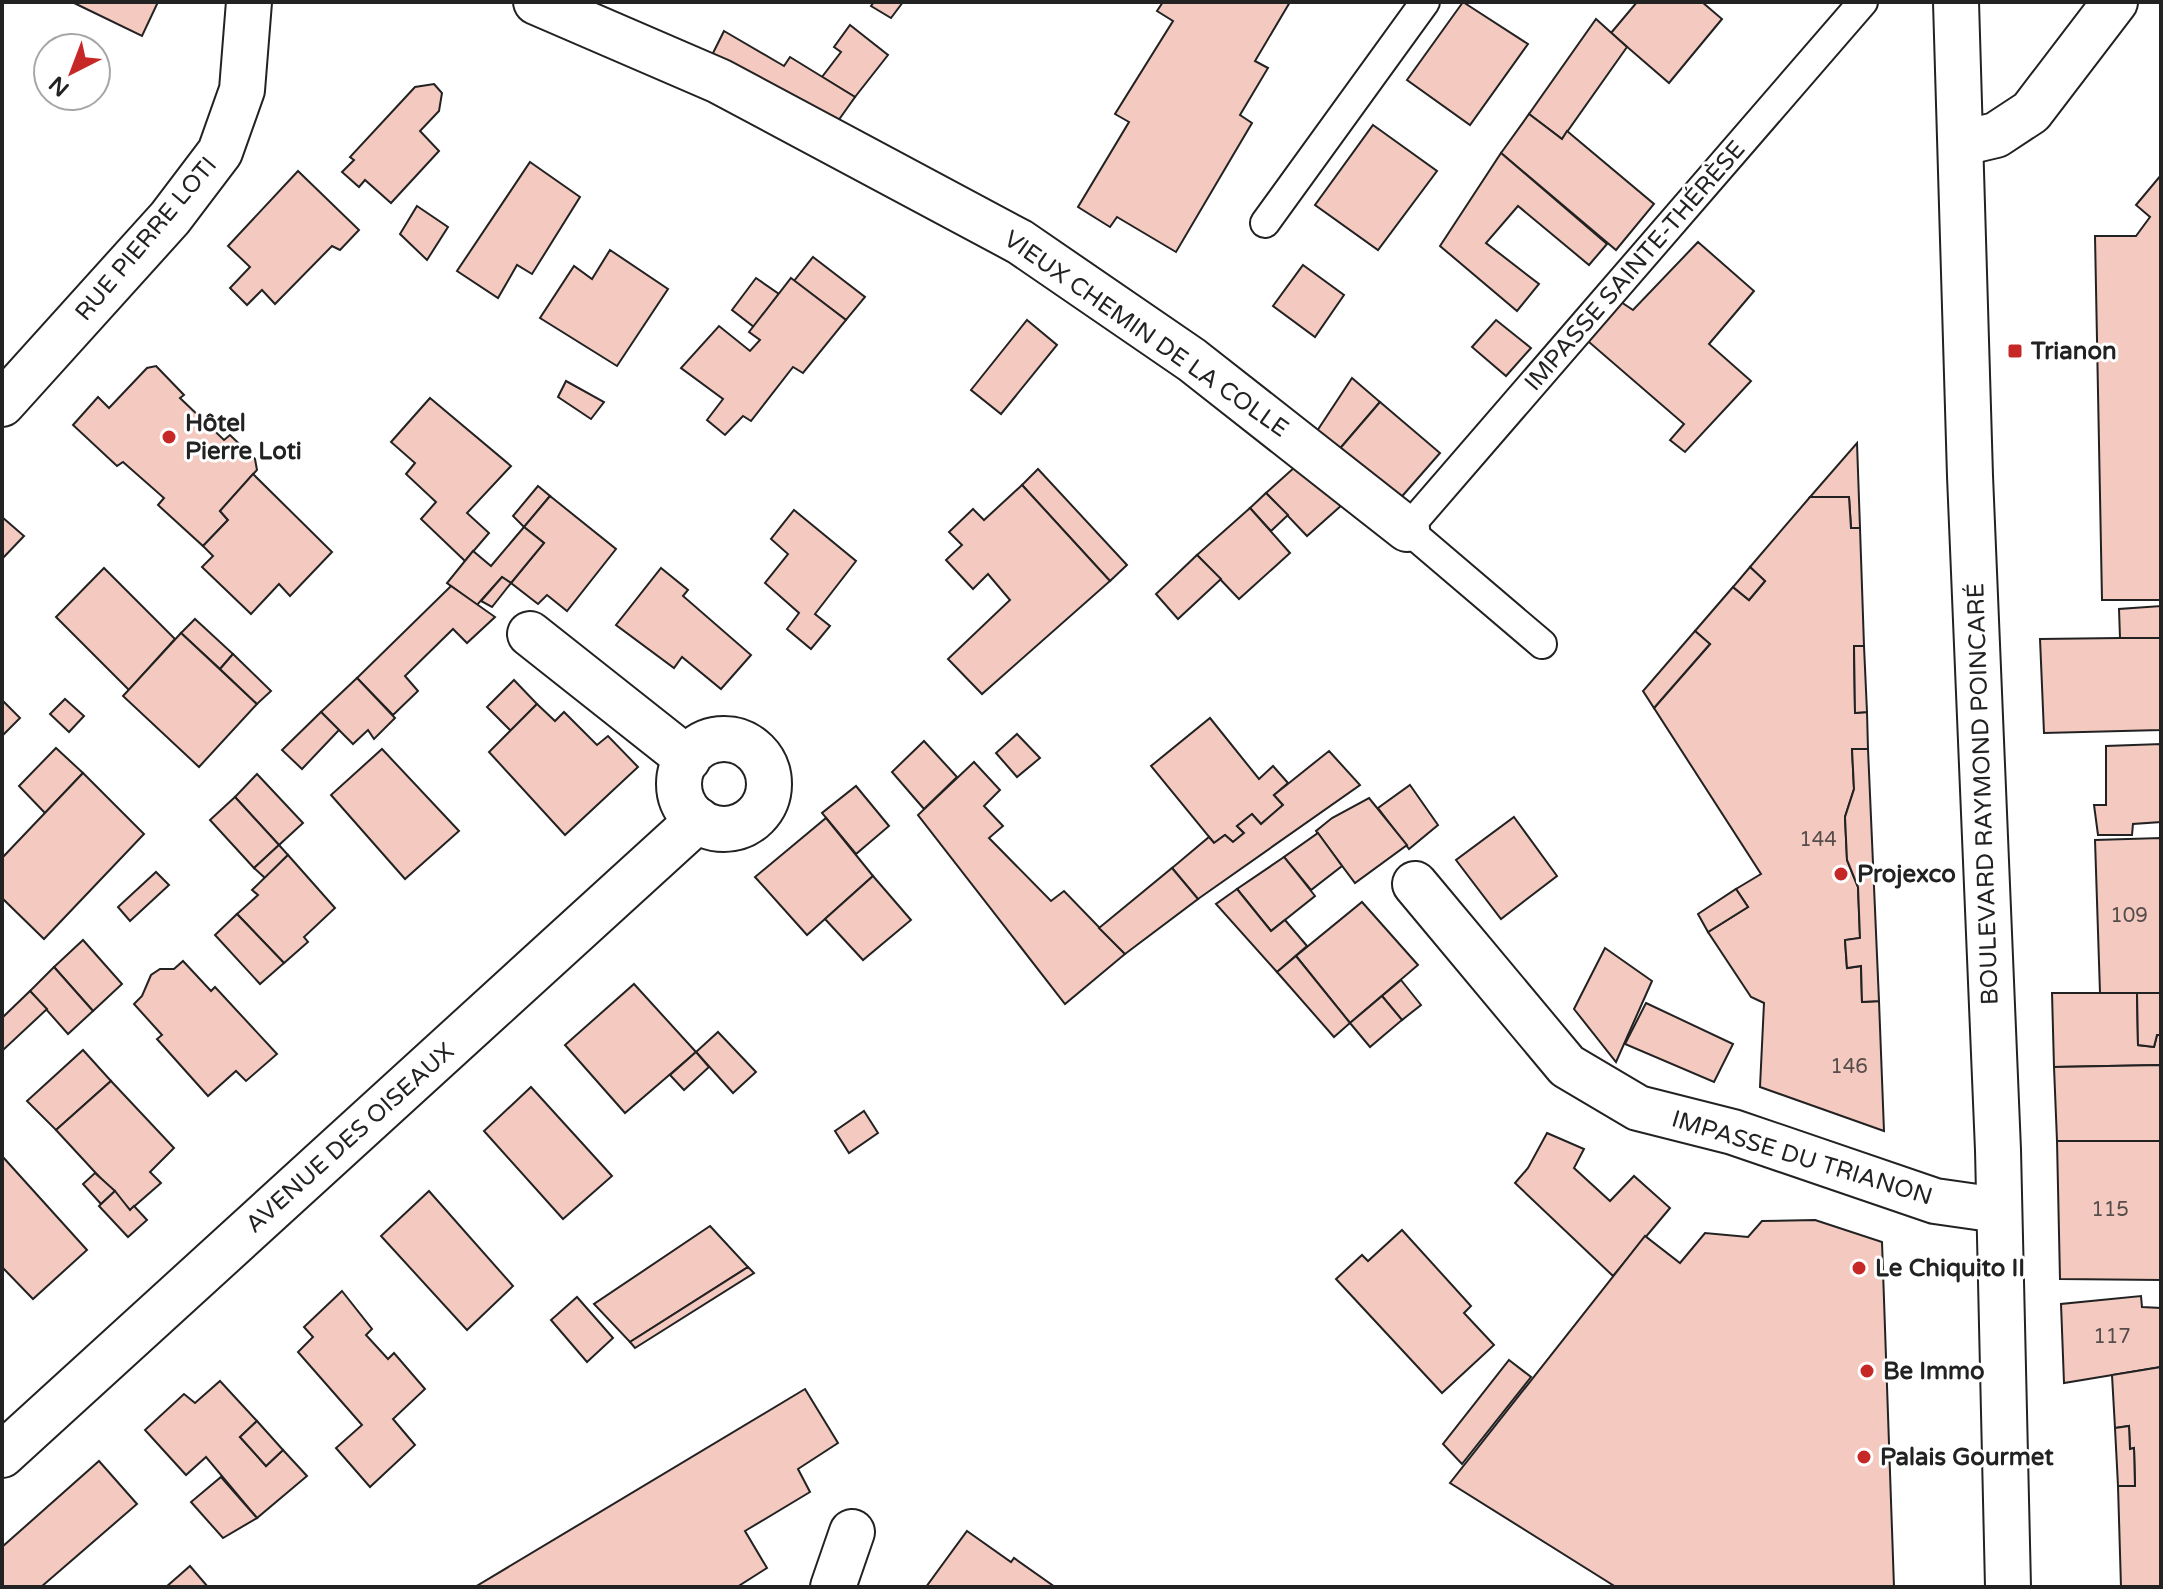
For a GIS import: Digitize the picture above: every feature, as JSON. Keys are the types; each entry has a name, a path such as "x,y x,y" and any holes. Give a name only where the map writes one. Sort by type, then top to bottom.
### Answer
{"street":[{"name":"RUE PIERRE LOTI","path":"2,404 170,218 220,152 242,90 249,2"},
{"name":"VIEUX CHEMIN DE LA COLLE","path":"536,2 719,81 1020,242 1192,360 1407,529"},
{"name":"BOULEVARD RAYMOND POINCARÉ","path":"1956,2 2008,1587"},
{"path":"1962,143 1996,135 2031,112 2115,2"},
{"path":"530,634 688,759"},
{"path":"713,741 742,743 764,762 769,782 767,798 757,815 734,829 718,829 698,820 684,805 679,779 688,759 697,749 713,741"},
{"name":"AVENUE DES OISEAUX","path":"2,1455 698,820"},
{"name":"IMPASSE DU TRIANON","path":"1415,884 1567,1066 1638,1108 1733,1132 1935,1201 1998,1210"},
{"path":"833,1587 852,1532"}],"lane":[{"path":"1265,223 1425,2"},
{"name":"IMPASSE SAINTE-THÉRÈSE","path":"1407,529 1863,2"},
{"name":"VIEUX CHEMIN DE LA COLLE","path":"1407,529 1542,644"}],"building":[{"path":"72,2 158,2 142,36"},
{"path":"874,2 903,2 891,18 871,6"},
{"path":"1163,2 1290,2 1255,61 1268,68 1240,115 1252,123 1176,252 1117,217 1110,227 1078,207 1129,122 1115,114 1173,21 1157,11"},
{"path":"1463,2 1528,44 1470,125 1407,80"},
{"path":"1637,2 1702,2 1722,19 1669,83 1611,33"},
{"path":"1596,19 1627,47 1562,139 1529,114"},
{"path":"850,25 888,55 855,97 822,77 841,52 834,47"},
{"path":"724,31 784,66 790,57 855,97 833,128 710,59"},
{"path":"434,84 442,93 439,111 420,131 439,151 391,203 365,180 359,187 342,172 354,160 350,157 415,87"},
{"path":"1529,114 1562,139 1567,131 1654,204 1616,250 1501,153"},
{"path":"1373,125 1437,171 1378,250 1315,205"},
{"path":"1501,153 1607,244 1589,265 1518,206 1486,243 1539,284 1517,311 1440,246"},
{"path":"530,162 580,197 532,274 517,265 498,298 457,271"},
{"path":"298,171 359,230 340,250 332,246 275,304 262,290 247,305 230,288 250,267 228,246"},
{"path":"2161,175 2161,600 2102,600 2095,236 2136,236 2150,217 2136,205"},
{"path":"417,206 448,227 427,260 400,234"},
{"path":"1698,242 1754,291 1709,344 1751,381 1685,452 1670,440 1684,424 1582,336 1615,298 1633,310"},
{"path":"610,250 668,289 617,366 540,318 574,266 592,279"},
{"path":"813,257 865,297 846,320 794,281"},
{"path":"1303,265 1344,295 1315,337 1273,306"},
{"path":"756,278 779,294 754,327 732,310"},
{"path":"791,278 846,320 803,373 793,367 751,421 743,416 725,435 707,420 723,399 681,368 719,326 750,351 760,340 749,332"},
{"path":"1027,320 1057,345 1001,414 971,390"},
{"path":"1496,320 1531,348 1506,376 1472,347"},
{"path":"156,366 184,395 180,398 224,440 230,435 255,459 257,470 220,511 228,520 203,546 158,505 164,498 123,462 117,466 73,425 98,397 109,408 147,368"},
{"path":"1352,378 1380,402 1337,452 1315,434"},
{"path":"566,381 604,402 591,419 558,397"},
{"path":"430,398 511,466 467,513 489,533 465,561 421,519 436,502 406,474 415,463 391,442"},
{"path":"1380,402 1440,453 1397,502 1337,452"},
{"path":"1857,443 1860,528 1851,528 1849,497 1810,497"},
{"path":"1296,466 1343,504 1307,536 1266,493"},
{"path":"1038,469 1127,565 1110,581 1022,485"},
{"path":"253,474 332,552 290,596 279,584 251,614 202,567 213,556 203,546 228,520 220,511"},
{"path":"1022,485 1110,581 982,694 948,659 1010,600 988,574 973,589 946,560 962,545 949,532 973,509 984,520"},
{"path":"538,486 550,496 524,527 513,516"},
{"path":"1266,493 1288,515 1271,531 1250,508"},
{"path":"550,496 616,549 567,611 547,595 538,604 511,583 544,543 524,527"},
{"path":"1810,497 1849,497 1851,528 1860,528 1864,646 1854,646 1855,713 1867,712 1868,749 1852,749 1854,789 1845,817 1847,860 1858,887 1860,938 1845,940 1847,968 1861,966 1862,1002 1879,1001 1884,1131 1760,1087 1764,1003 1751,997 1708,932 1748,907 1736,889 1761,874 1654,708 1710,644 1695,631 1733,587 1749,600 1765,581 1750,567"},
{"path":"1250,508 1290,553 1239,599 1197,555"},
{"path":"794,510 856,561 815,614 830,626 811,649 787,629 799,613 765,583 788,554 771,539"},
{"path":"2,517 24,536 2,559"},
{"path":"524,527 544,543 511,583 502,577 477,605 447,583 473,551 491,566"},
{"path":"1197,555 1221,579 1178,619 1156,594"},
{"path":"1750,567 1765,581 1749,600 1733,587"},
{"path":"104,568 175,639 129,690 56,617"},
{"path":"661,568 688,590 683,596 751,655 721,689 682,657 674,668 616,625"},
{"path":"502,577 511,583 492,607 481,601"},
{"path":"451,586 495,617 467,643 453,629 405,676 418,691 393,715 357,678"},
{"path":"2161,606 2161,638 2120,638 2119,609"},
{"path":"195,619 233,654 220,669 181,633"},
{"path":"1695,631 1710,644 1654,708 1643,691"},
{"path":"181,633 257,704 199,767 123,696"},
{"path":"2161,638 2161,730 2044,733 2040,639"},
{"path":"1854,646 1864,646 1867,712 1855,713"},
{"path":"233,654 271,691 257,704 220,669"},
{"path":"357,678 395,718 374,739 368,730 353,744 321,712"},
{"path":"514,680 537,704 511,731 487,707"},
{"path":"65,699 84,716 69,732 50,714"},
{"path":"2,700 20,718 2,736"},
{"path":"537,704 555,721 564,712 597,745 608,736 638,767 565,835 489,752"},
{"path":"321,712 339,730 302,769 282,750"},
{"path":"1210,718 1259,779 1273,766 1288,783 1274,795 1283,805 1261,824 1252,814 1237,826 1244,833 1233,842 1225,835 1214,843 1151,766"},
{"path":"1017,734 1040,758 1017,777 996,753"},
{"path":"924,741 957,777 924,809 892,772"},
{"path":"2161,744 2161,822 2133,824 2132,835 2098,835 2094,805 2106,805 2106,746"},
{"path":"56,748 83,773 45,813 19,786"},
{"path":"382,749 459,831 405,879 331,795"},
{"path":"1852,749 1868,749 1879,1001 1862,1002 1861,966 1847,968 1845,940 1860,938 1858,887 1847,860 1845,817 1854,789"},
{"path":"1329,751 1360,785 1198,899 1172,868 1209,837 1214,843 1225,835 1233,842 1244,833 1237,826 1252,814 1261,824 1283,805 1274,795"},
{"path":"974,762 1000,790 984,806 1003,826 989,838 1051,901 1064,891 1125,954 1065,1004 918,815"},
{"path":"83,773 144,834 44,939 2,898 2,858"},
{"path":"257,774 303,823 279,845 235,797"},
{"path":"1410,785 1438,825 1409,849 1378,808"},
{"path":"856,786 889,826 856,854 822,813"},
{"path":"235,797 279,845 254,868 210,820"},
{"path":"1369,798 1407,845 1355,883 1316,831 1332,818"},
{"path":"1514,817 1557,876 1501,919 1456,860"},
{"path":"826,818 873,876 807,935 755,877"},
{"path":"1318,833 1342,866 1311,890 1284,857"},
{"path":"2161,838 2161,993 2100,993 2095,840"},
{"path":"279,845 288,855 265,878 254,868"},
{"path":"288,855 335,908 304,937 308,942 284,963 237,914 258,895 252,890"},
{"path":"1284,857 1315,896 1271,931 1237,889"},
{"path":"1172,868 1198,899 1125,954 1099,928"},
{"path":"156,872 169,885 130,921 118,907"},
{"path":"873,876 911,920 863,960 825,919"},
{"path":"1237,889 1271,931 1285,920 1307,946 1277,972 1216,904"},
{"path":"1736,889 1748,907 1708,932 1698,914"},
{"path":"1362,902 1418,965 1350,1023 1296,956"},
{"path":"237,914 284,963 260,984 215,935"},
{"path":"83,940 122,984 93,1011 54,967"},
{"path":"1605,948 1652,981 1616,1062 1574,1009"},
{"path":"1296,956 1350,1023 1334,1037 1277,972"},
{"path":"183,961 211,991 215,987 277,1054 246,1081 236,1071 208,1096 157,1039 162,1035 134,1004 142,996 151,975 160,969 174,969"},
{"path":"54,967 93,1011 68,1034 30,991"},
{"path":"1401,980 1421,1005 1402,1020 1382,996"},
{"path":"634,984 696,1052 625,1113 565,1045"},
{"path":"30,991 47,1009 2,1051 2,1018"},
{"path":"2052,993 2137,993 2138,1045 2154,1047 2157,1035 2161,1035 2161,1065 2054,1067"},
{"path":"2137,993 2161,993 2161,1035 2157,1035 2154,1047 2138,1045"},
{"path":"1382,996 1402,1020 1370,1047 1350,1023"},
{"path":"1646,1003 1733,1044 1714,1082 1625,1044"},
{"path":"718,1032 756,1072 733,1093 696,1052"},
{"path":"83,1050 111,1081 56,1130 27,1101"},
{"path":"696,1052 709,1067 684,1090 670,1075"},
{"path":"2161,1065 2161,1141 2057,1141 2054,1067"},
{"path":"111,1081 174,1148 150,1172 161,1183 130,1210 56,1130"},
{"path":"531,1087 612,1176 563,1219 484,1131"},
{"path":"864,1111 878,1133 849,1153 835,1131"},
{"path":"1547,1133 1584,1149 1574,1168 1610,1201 1634,1176 1670,1208 1613,1276 1515,1183 1528,1168"},
{"path":"2057,1141 2161,1141 2161,1280 2060,1279"},
{"path":"2,1156 87,1250 33,1299 2,1267"},
{"path":"95,1173 115,1191 101,1204 83,1184"},
{"path":"115,1191 130,1210 134,1206 147,1220 128,1237 99,1206"},
{"path":"429,1191 513,1286 467,1330 381,1236"},
{"path":"1815,1220 1882,1242 1894,1587 1616,1587 1450,1483 1645,1236 1680,1263 1705,1233 1748,1237 1762,1221"},
{"path":"710,1226 748,1267 630,1342 594,1304"},
{"path":"1402,1230 1471,1306 1464,1313 1494,1345 1442,1393 1336,1279 1362,1255 1368,1261"},
{"path":"748,1267 754,1273 635,1348 630,1342"},
{"path":"342,1291 372,1329 366,1335 388,1359 394,1353 425,1389 393,1419 415,1445 370,1487 336,1448 362,1425 298,1352 313,1337 304,1327"},
{"path":"2141,1296 2142,1307 2161,1308 2161,1367 2064,1383 2061,1304"},
{"path":"577,1297 613,1338 587,1362 551,1320"},
{"path":"1509,1360 1531,1377 1462,1464 1443,1444"},
{"path":"2161,1367 2161,1587 2121,1587 2118,1486 2135,1486 2134,1448 2130,1449 2129,1426 2115,1428 2112,1375"},
{"path":"220,1381 257,1421 240,1437 266,1466 283,1450 307,1476 257,1518 206,1457 186,1475 145,1430 184,1394 195,1403"},
{"path":"805,1389 838,1443 798,1469 810,1492 745,1531 767,1568 737,1587 475,1587"},
{"path":"257,1421 283,1450 266,1466 240,1437"},
{"path":"2129,1426 2130,1449 2134,1448 2135,1486 2118,1486 2115,1428"},
{"path":"99,1461 137,1504 41,1587 2,1587 2,1547"},
{"path":"221,1477 257,1518 223,1538 191,1502"},
{"path":"967,1531 1011,1562 1014,1558 1055,1587 926,1587"},
{"path":"190,1566 208,1587 166,1587"}],"place":[{"name":"Trianon","path":"2015,351"},
{"name":"Hôtel Pierre Loti","path":"169,437"},
{"name":"Projexco","path":"1841,874"},
{"name":"Le Chiquito II","path":"1859,1268"},
{"name":"Be Immo","path":"1867,1371"},
{"name":"Palais Gourmet","path":"1864,1457"}]}
